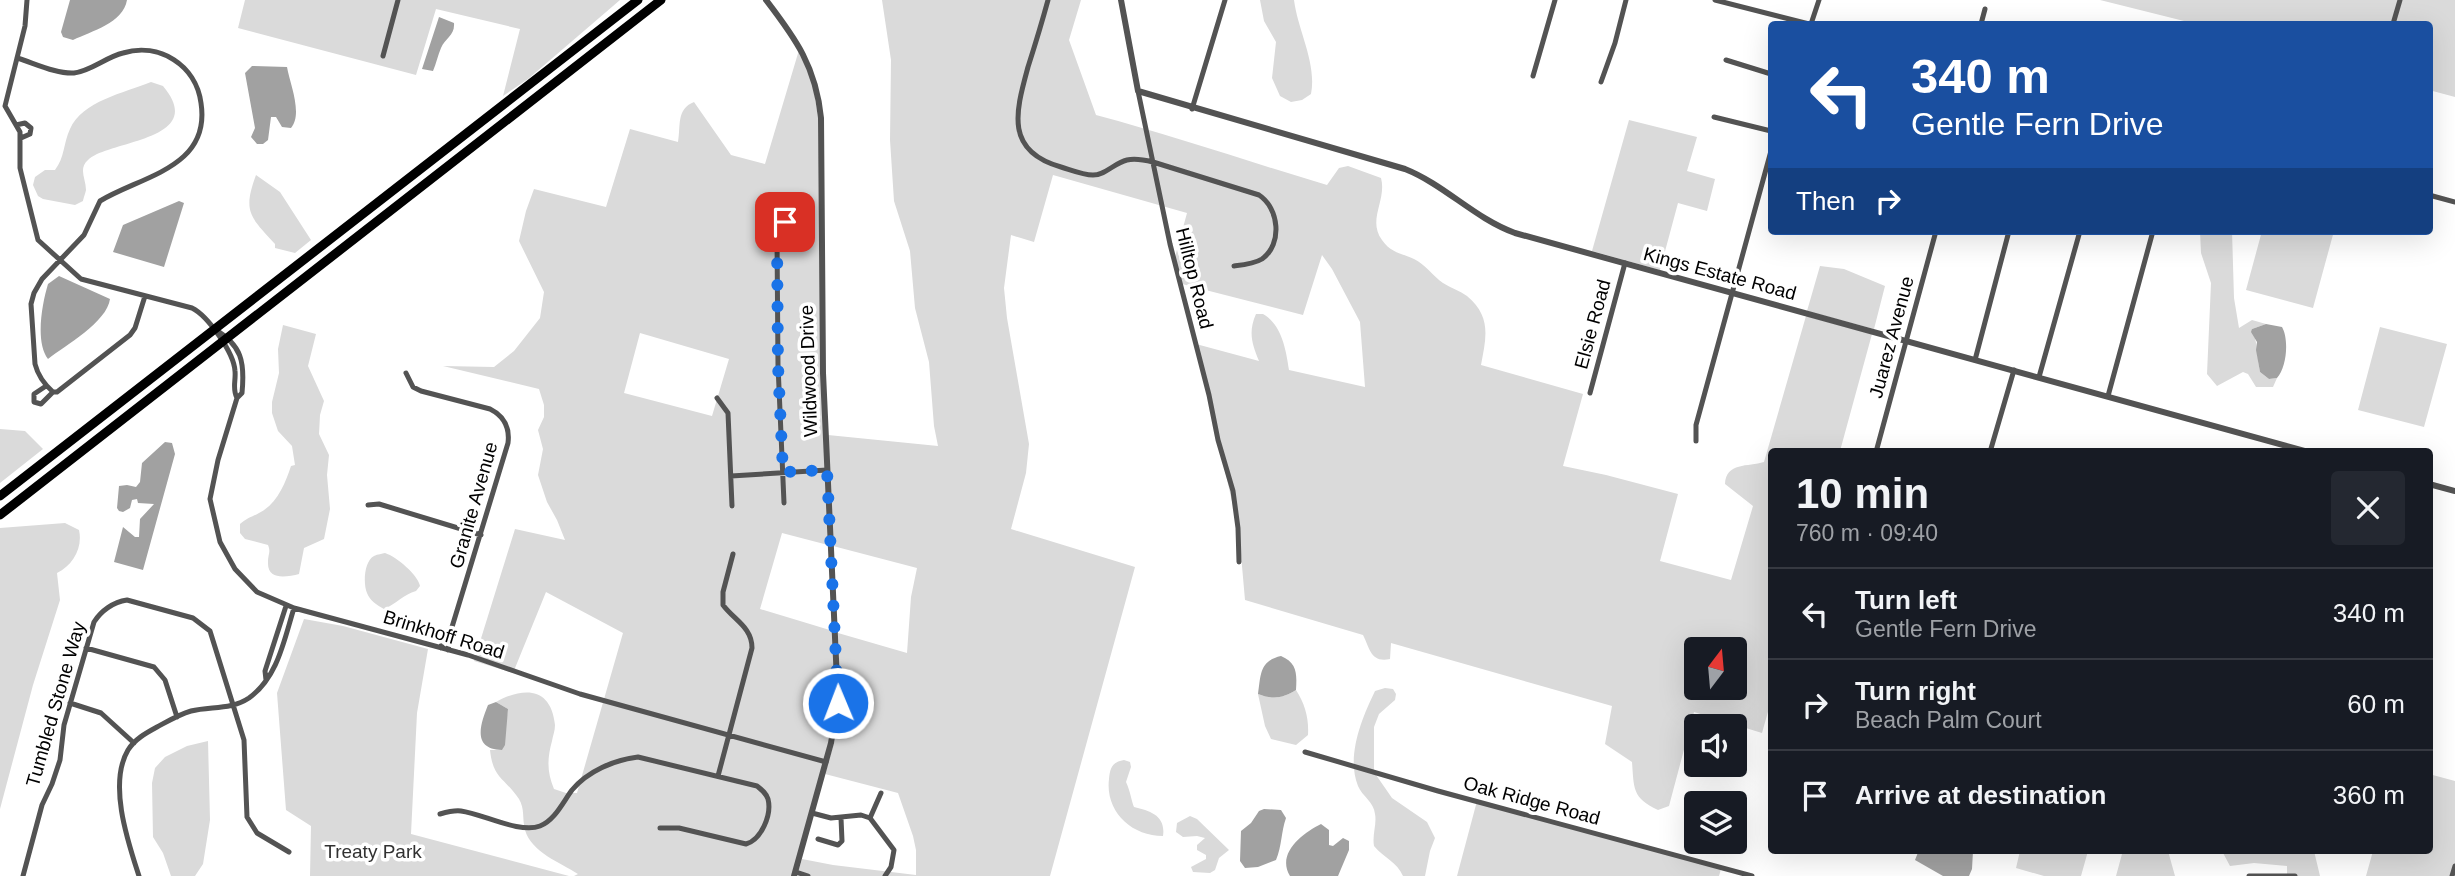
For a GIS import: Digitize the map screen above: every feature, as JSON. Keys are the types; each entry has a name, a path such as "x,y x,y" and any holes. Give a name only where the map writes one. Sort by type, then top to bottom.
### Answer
{"highway":[{"path":"0,496 638,0"},
{"path":"0,515 661,0"}],"street":[{"path":"27,0 25,26 13,82 5,100 7,111 20,138 20,168 38,240 81,279 197,311 214,329"},
{"path":"383,56 398,0"},
{"name":"Wildwood Drive","path":"766,0 799,45 813,75 819,103 823,373 838,687 836,719 795,874"},
{"path":"1048,0 1018,103 1017,122 1026,145 1032,153 1051,164 1092,175 1101,174 1127,160 1153,162 1254,192 1265,198 1272,212 1276,232 1274,244 1268,254 1258,261 1234,266"},
{"name":"Hilltop Road","path":"1121,0 1170,244 1233,491 1239,562"},
{"path":"1192,108 1225,0"},
{"path":"1533,76 1555,0"},
{"path":"1601,82 1626,0"},
{"path":"1715,0 1796,21"},
{"path":"1809,21 1819,0"},
{"path":"2394,21 2400,0"},
{"path":"1982,21 1985,9"},
{"path":"17,58 60,71 75,72 131,51 160,52 172,57 184,68 199,92 202,119 196,138 184,157 170,168 100,201 89,228 42,279 31,304 36,365 37,373 53,392"},
{"path":"1726,60 1768,73"},
{"name":"Kings Estate Road","path":"1138,91 1405,169 1433,183 1472,212 1504,229 2294,448"},
{"path":"1714,117 1768,130"},
{"path":"16,125 25,123 31,126 30,134 20,138"},
{"path":"1696,441 1696,425 1768,162"},
{"path":"407,180 415,191"},
{"path":"2433,196 2455,202"},
{"path":"784,503 778,365 777,238 785,222"},
{"name":"Juarez Avenue","path":"1877,448 1935,235"},
{"path":"1975,360 2008,235"},
{"path":"2039,377 2079,235"},
{"path":"2108,396 2152,235"},
{"name":"Elsie Road","path":"1590,393 1625,263"},
{"path":"46,386 34,394 34,402 41,404 53,392 57,392 130,335 135,328 145,296"},
{"name":"Brinkhoff Road","path":"214,329 224,339 229,351 235,369 233,391 237,398 213,480 210,499 213,518 219,542 234,569 257,592 286,606 445,649 580,694 826,762"},
{"path":"1991,448 2014,370"},
{"name":"Granite Avenue","path":"406,373 413,387 490,409 505,421 508,443 452,627 448,630 445,649"},
{"path":"717,398 728,413 732,506"},
{"path":"731,476 827,470"},
{"path":"2433,485 2455,491"},
{"path":"368,505 380,505 481,535"},
{"path":"718,776 752,648 747,628 723,605 723,592 733,554"},
{"name":"Tumbled Stone Way","path":"23,876 42,805 60,760 62,736 86,649 98,616 119,601 134,602 193,618 210,631 246,747 246,811 249,823 257,833 289,852"},
{"path":"266,680 265,671 286,606"},
{"path":"139,876 127,841 122,797 122,763 134,743 143,735 177,717 191,711 234,705 250,697 273,672 294,608"},
{"path":"86,649 154,667 165,680 177,717"},
{"path":"70,703 101,713 134,743"},
{"name":"Oak Ridge Road","path":"1305,752 1752,876"},
{"path":"440,814 463,811 521,827 539,827 553,816 588,775 628,758 649,758 757,786 764,791 768,799 758,837 752,842 738,844 679,828 660,828"},
{"path":"870,818 881,793"},
{"path":"812,813 831,818 870,818 894,850 892,864 885,876"},
{"path":"818,839 838,845 842,841 842,818"},
{"path":"2452,876 2455,866"},
{"path":"795,874 808,876"},
{"path":"2249,876 2295,876"}],"green space":[{"path":"245,0 620,0 528,79 503,96 520,29 436,9 416,75 238,28"},
{"path":"882,0 1081,0 1069,40 1096,115 1327,185 1339,168 1348,166 1381,178 1382,194 1376,225 1382,240 1389,248 1418,261 1443,283 1464,294 1475,304 1484,320 1485,328 1481,365 1583,394 1563,466 1678,494 1660,561 1731,580 1753,506 1725,484 1726,477 1729,472 1739,467 1764,462 1768,448 1768,712 1762,733 1747,728 1747,714 1684,714 1684,750 1669,806 1658,810 1643,801 1636,791 1632,762 1605,744 1612,706 1391,643 1390,659 1379,659 1372,654 1363,635 1245,600 1239,532 1196,344 1259,361 1252,332 1256,314 1263,314 1279,331 1289,370 1365,387 1360,322 1322,255 1303,315 1182,284 1175,257 1187,213 1053,175 1034,242 1011,235 1004,288 1029,444 1026,473 1011,529 1135,567 1050,876 797,876 802,859 916,875 913,836 898,793 825,774 836,736 840,703 838,633 907,653 911,597 917,568 833,546 828,435 938,446 929,362 915,308 910,251 894,201 890,140 891,60"},
{"path":"1260,0 1294,0 1312,82 1311,94 1302,100 1291,102 1280,96 1272,78 1276,42 1264,21"},
{"path":"2100,0 2455,0 2455,97 2433,91 2433,21 2184,21"},
{"path":"799,50 813,83 818,118 828,545 782,533 760,609 833,631 835,703 831,735 792,876 574,876 578,874 533,845 525,830 521,803 494,767 490,750 502,750 508,709 496,702 525,692 534,693 548,703 555,725 549,760 552,783 554,789 577,793 623,633 546,592 513,673 474,661 515,529 565,540 538,475 543,449 538,430 544,417 544,405 539,389 443,366 494,367 514,351 540,318 544,292 519,241 534,189 606,207 630,129 678,142 680,119 684,109 694,102 731,155 765,164","holes":["640,333 729,359 712,416 624,393"]},
{"path":"151,82 163,86 174,104 174,118 165,128 151,136 99,153 88,160 83,167 86,190 83,201 75,205 38,196 33,185 35,177 45,170 55,170 76,119 105,99"},
{"path":"1629,120 1697,137 1687,171 1715,179 1707,211 1678,203 1660,270 1592,251"},
{"path":"256,175 280,192 311,240 295,253 275,248 275,244 251,214 250,198"},
{"path":"2200,235 2232,235 2234,298 2239,328 2252,320 2266,324 2252,329 2260,372 2269,379 2277,378 2273,387 2256,387 2248,374 2243,372 2217,386 2207,374 2211,283 2201,253"},
{"path":"2261,235 2333,235 2313,308 2246,290"},
{"path":"1820,266 1844,269 1885,286 1874,329 1807,311"},
{"path":"1806,316 1872,334 1841,448 1768,448"},
{"path":"283,325 316,334 308,366 324,401 319,434 329,455 327,475 330,509 324,539 304,548 299,574 284,577 274,575 269,568 268,545 245,539 240,533 240,524 265,509 275,499 291,466 295,465 292,446 278,431 272,413"},
{"path":"2380,327 2447,344 2424,427 2358,410"},
{"path":"0,429 25,431 43,449 0,483"},
{"path":"65,523 79,530 80,543 72,561 57,573 60,600 33,685 0,809 0,528"},
{"path":"385,553 406,567 420,586 384,609 368,596 365,579 366,568 371,559 375,555"},
{"name":"Treaty Park","path":"304,619 343,626 428,649 417,713 411,834 569,876 310,876 311,826 286,810 277,693"},
{"path":"1393,689 1396,694 1395,700 1379,714 1374,727 1374,772 1392,798 1427,822 1435,838 1425,876 1403,876 1374,846 1374,810 1360,790 1355,774 1357,737 1365,713 1375,691"},
{"path":"1296,690 1306,711 1308,735 1296,745 1271,739 1265,726 1258,694 1278,697"},
{"path":"208,741 210,820 203,864 195,876 171,876 163,853 153,837 152,783 155,768 165,757 187,746"},
{"path":"1124,760 1130,762 1126,782 1134,807 1160,819 1163,836 1140,832 1122,820 1116,811 1109,791 1109,775 1114,764"},
{"path":"2433,775 2455,781 2455,865 2452,876 2366,876 2372,854 2433,854"},
{"path":"1477,801 1721,869 1719,876 1457,876"},
{"path":"1190,816 1197,819 1229,850 1219,858 1215,870 1210,873 1193,872 1191,867 1206,859 1206,855 1197,850 1197,845 1205,838 1183,837 1176,832 1177,823"},
{"path":"2019,854 2087,854 2081,876 2044,876 2016,868"},
{"path":"2122,854 2169,854 2175,876 2116,876"},
{"path":"2224,854 2315,854 2320,876 2287,876 2287,866 2254,863 2230,866"}],"shaded area":[{"path":"70,0 127,0 120,15 73,40 63,37 61,32"},
{"path":"439,17 454,23 453,31 441,48 433,71 422,69"},
{"path":"252,66 287,67 295,99 296,115 291,128 282,127 276,117 271,117 268,140 263,144 257,144 251,137 255,128 245,73"},
{"path":"179,201 184,203 164,267 113,252 123,225"},
{"path":"59,276 110,299 102,316 94,324 48,359 42,343 42,312 48,284"},
{"path":"2266,324 2282,327 2286,338 2285,360 2277,378 2269,379 2260,372 2257,342 2251,332 2252,329"},
{"path":"165,442 172,443 175,454 143,570 114,562 123,527 135,537 139,537 140,519 154,504 132,500 130,508 119,511 119,486 136,487 140,482 142,463"},
{"path":"1281,656 1295,669 1296,690 1278,697 1258,694 1265,665"},
{"path":"496,702 508,709 505,745 502,750 486,745 481,735 488,705"},
{"path":"1264,809 1281,810 1286,818 1278,855 1276,860 1258,867 1245,868 1240,861 1241,831"},
{"path":"1321,824 1329,830 1329,845 1333,846 1343,838 1349,841 1349,850 1338,876 1290,876 1286,859 1289,852 1300,838"},
{"path":"1917,854 1973,854 1969,876 1943,876 1915,860"}],"route":[{"path":"785,222 777,238 778,365 783,472 827,470 838,703"}]}
